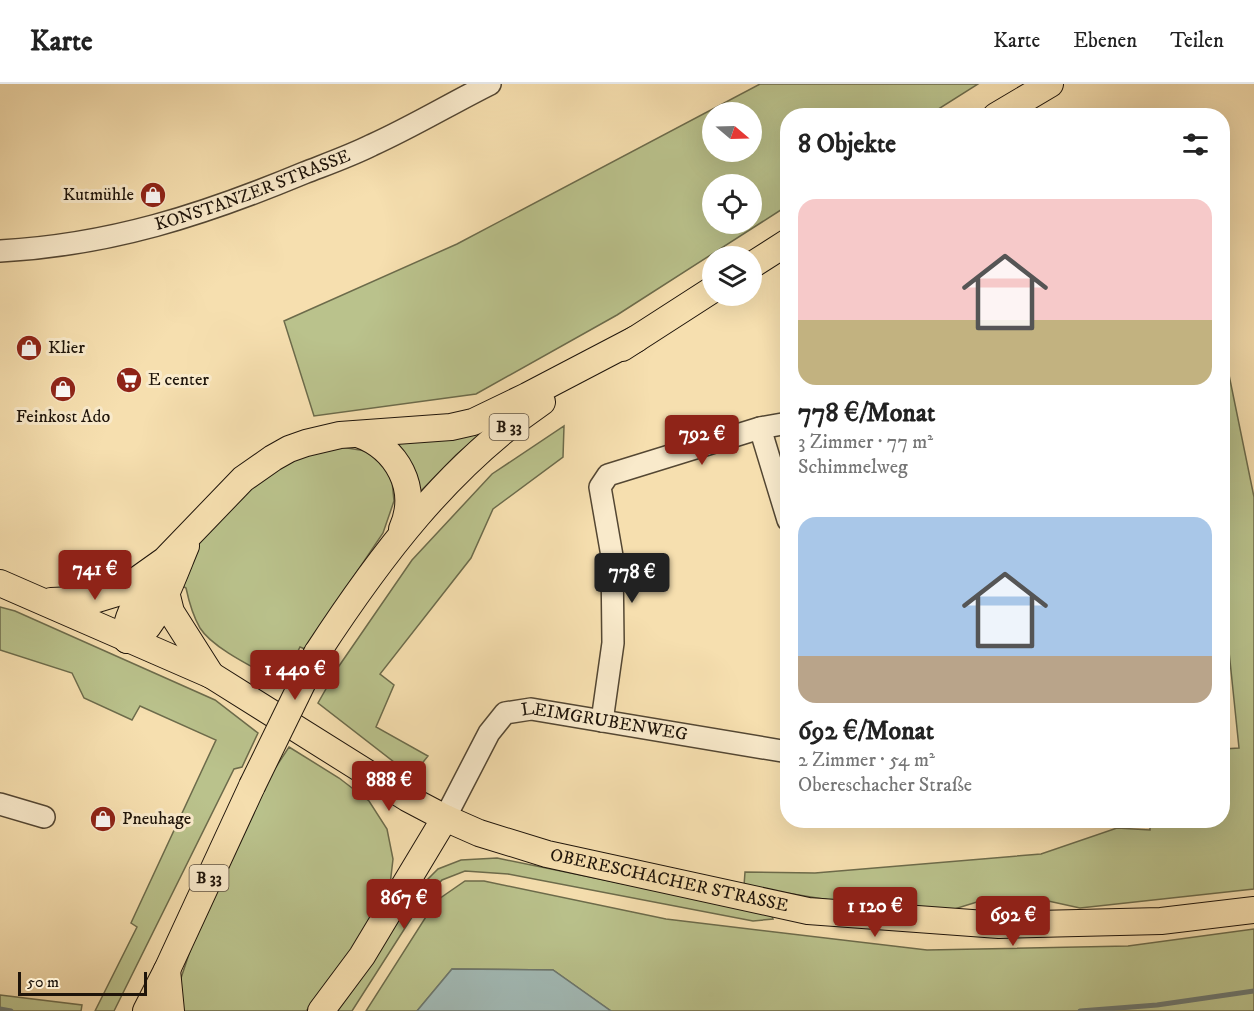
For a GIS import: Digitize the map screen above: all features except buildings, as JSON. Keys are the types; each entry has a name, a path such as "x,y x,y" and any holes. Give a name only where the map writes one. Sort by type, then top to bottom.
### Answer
{"main road":[{"path":"1010,108 1050,84"},
{"path":"762,259 780,247"},
{"name":"B 33","path":"146,1011 317,653 359,590 400,535 449,481 505,430 536,406 702,296"},
{"path":"44,601 97,599 120,592 165,560 237,485 273,458 314,440 358,434 451,427 473,422 636,339"},
{"path":"358,434 381,445 398,463 404,474 409,499 405,523 400,535"},
{"path":"165,560 127,620 125,631 128,640 146,629 166,592 189,537"},
{"name":"OBERESCHACHER STRASSE","path":"0,583 211,675 407,798 445,818 479,832 547,854 808,911 999,925 1161,921 1254,910"},
{"path":"166,592 171,612 211,675"},
{"path":"321,1011 362,956 445,818"},
{"path":"167,970 171,1011"}],"street":[{"name":"KONSTANZER STRASSE","path":"0,251 77,244 170,223 230,204 372,145 490,84"},
{"path":"602,721 613,643 612,556 600,487 608,475 760,428 780,424"},
{"path":"760,428 780,494"},
{"name":"LEIMGRUBENWEG","path":"445,818 489,733 505,713 531,709 780,751"},
{"path":"0,804 44,817"}],"green space":[{"path":"760,84 978,84 940,108 780,108 780,210 762,222 762,174 702,174 702,234 743,234 725,246 702,246 702,260 617,315 476,394 314,416 284,321 457,244 702,115 702,162 762,162 762,102 726,102"},
{"path":"1230,380 1254,497 1254,889 1080,908 1030,897 993,897 948,911 854,904 744,886 745,872 815,873 1041,854 1117,828 1150,830 1150,828 1230,828 1230,749 1239,748 1230,661"},
{"path":"497,420 456,455 413,499 387,442"},
{"path":"564,426 563,457 493,509 471,558 380,674 394,685 376,727 428,756 412,776 318,703 339,666 412,560 492,474"},
{"path":"341,447 366,451 384,463 392,481 394,501 383,533 305,649 300,647 282,683 237,658 206,636 195,619 186,588 179,584 188,559 208,528 247,488 301,454"},
{"path":"0,607 15,611 215,700 258,733 242,767 234,769 114,1011 95,1011 137,927 131,923 216,740 140,706 132,720 84,698 72,673 0,650"},
{"path":"289,747 339,778 369,801 387,829 393,859 390,885 372,920 317,1000 306,1011 179,1011 180,981 191,948 272,773"},
{"path":"497,858 771,914 773,919 753,921 508,874 465,871 442,880 421,903 352,1011 333,1011 413,894 438,869 461,860"},
{"path":"465,881 484,881 666,919 927,950 1128,946 1254,929 1254,1011 611,1011 553,970 452,969 417,1011 366,1011 436,901"},
{"path":"0,995 82,1005 81,1011 0,1011"}],"water":[{"path":"452,969 553,970 611,1011 417,1011"}],"waterway":[{"path":"1080,1011 1157,1005 1254,991"},
{"path":"0,1009 11,1011"}],"place":[{"name":"Kutmühle","path":"153,195"},
{"name":"Klier","path":"29,348"},
{"name":"E center","path":"129,380"},
{"name":"Feinkost Ado","path":"63,389"},
{"name":"Pneuhage","path":"103,819"}]}
